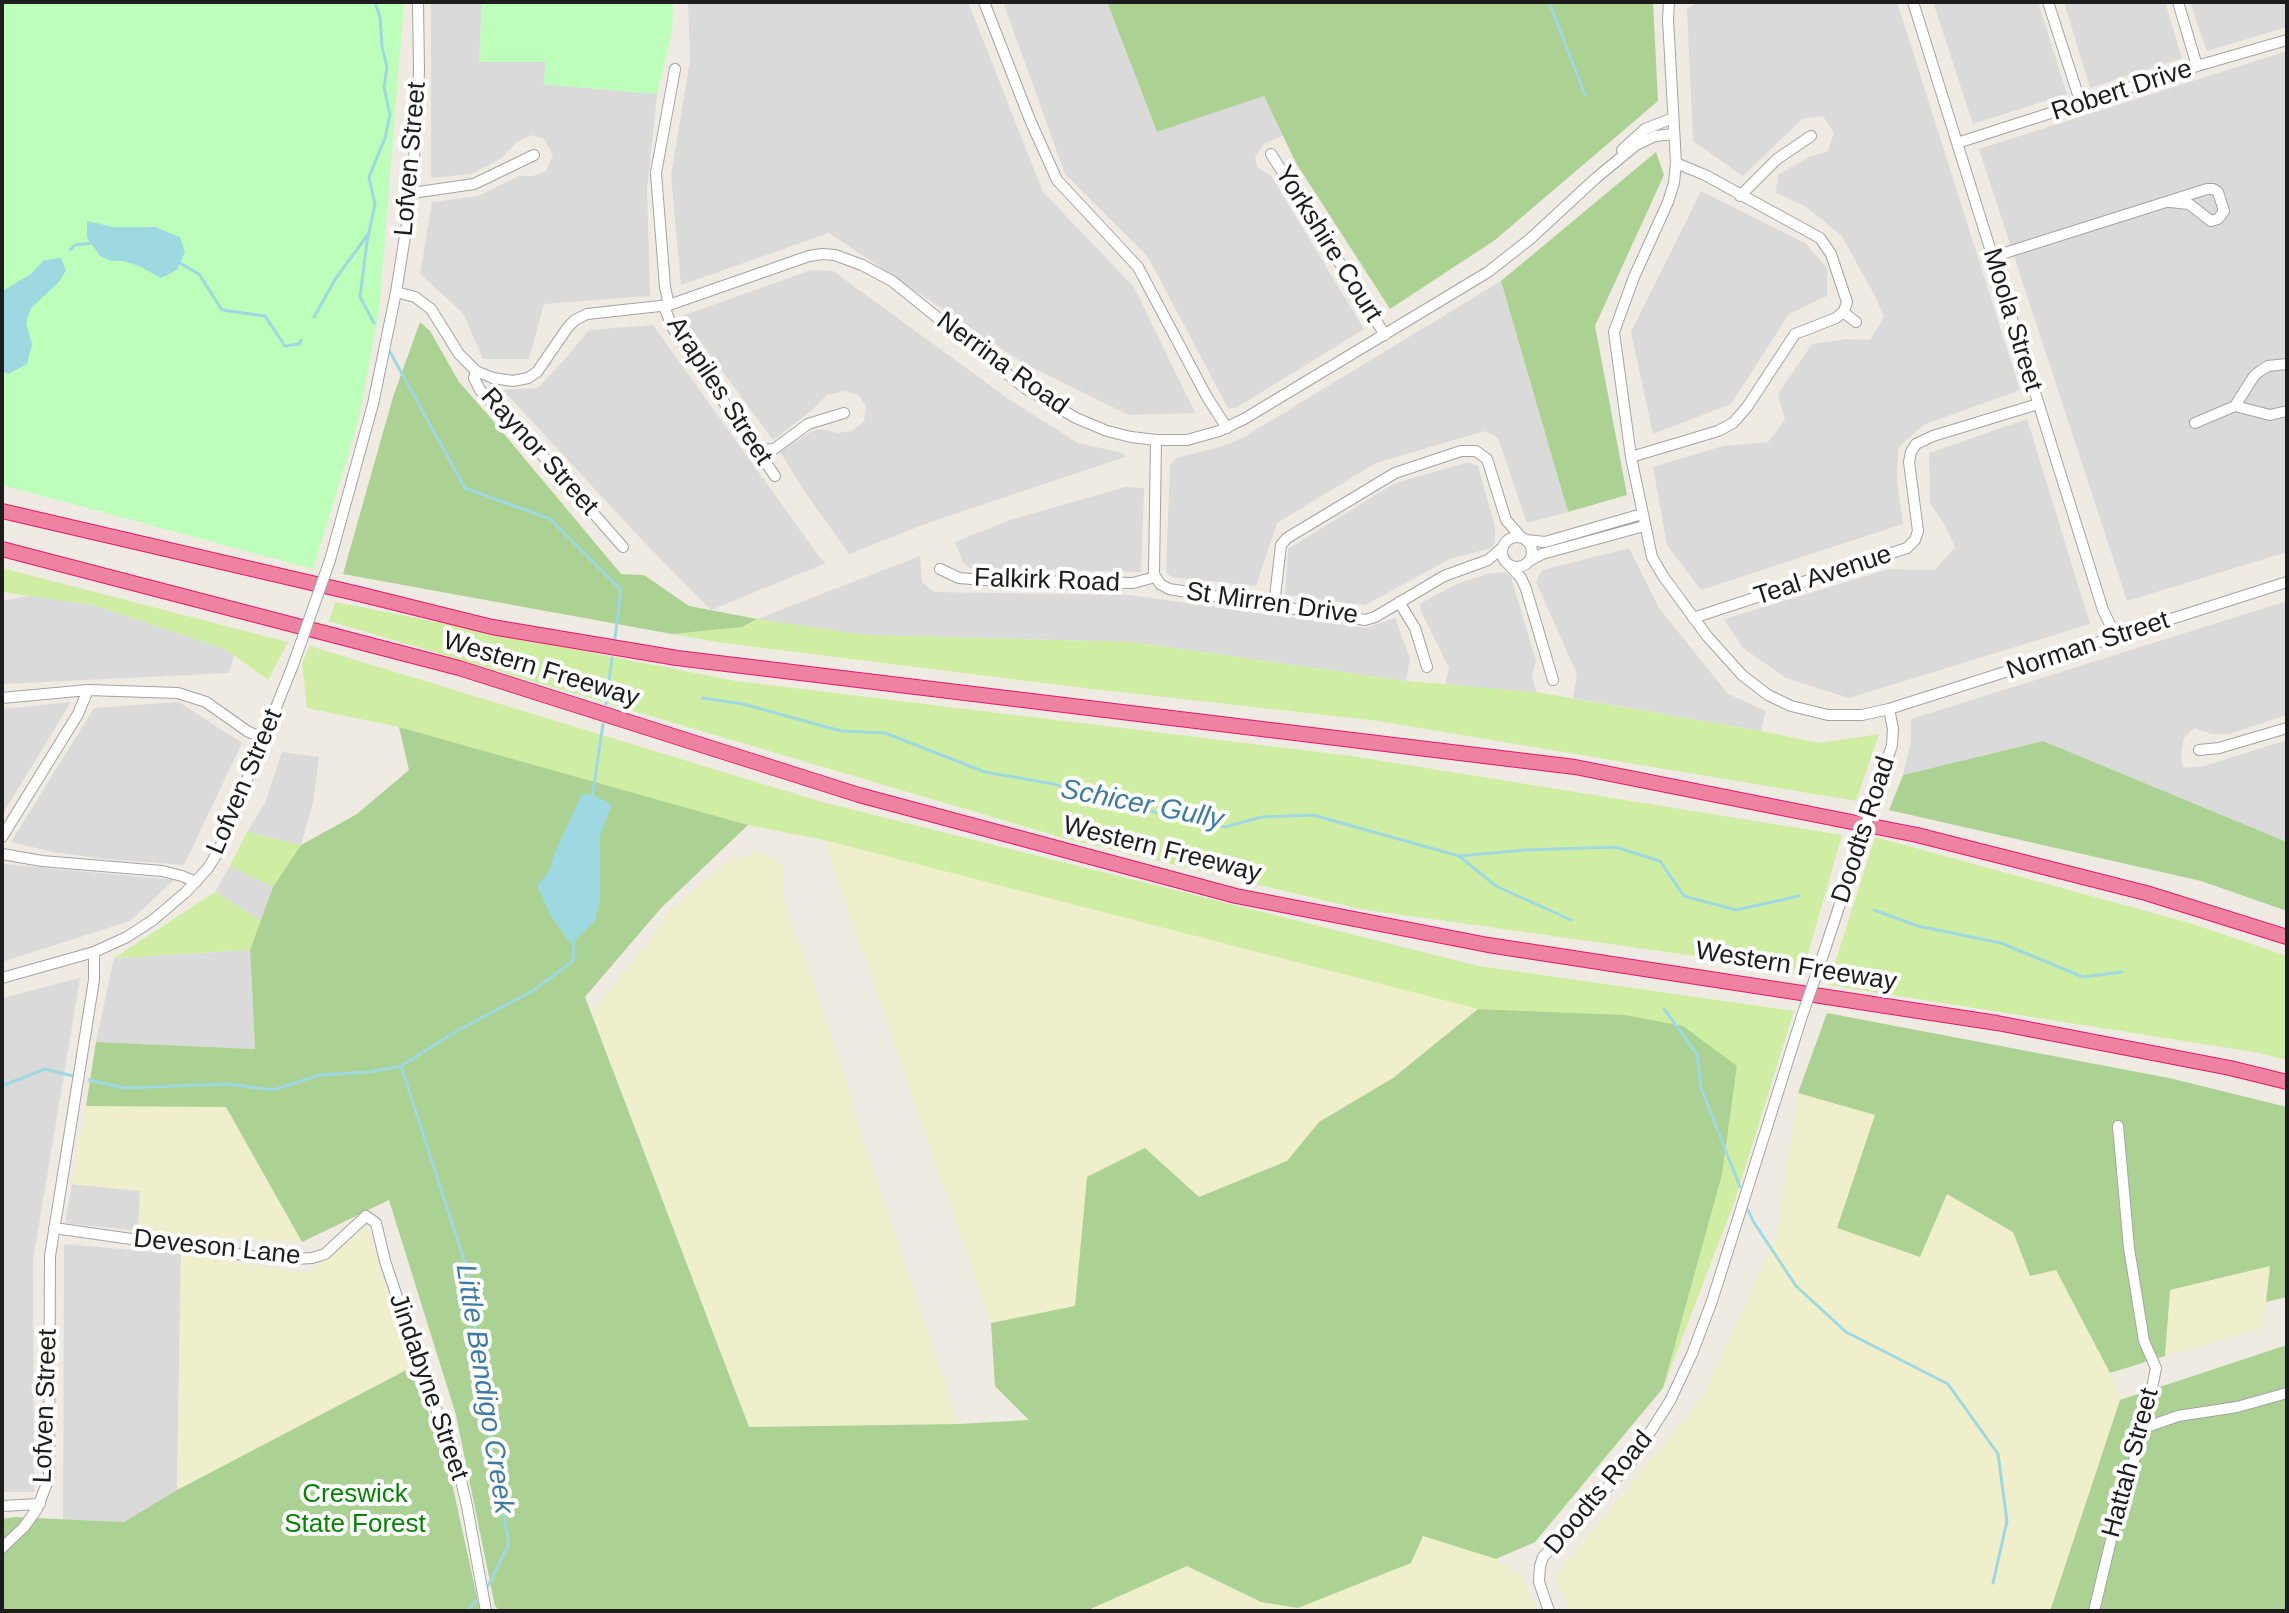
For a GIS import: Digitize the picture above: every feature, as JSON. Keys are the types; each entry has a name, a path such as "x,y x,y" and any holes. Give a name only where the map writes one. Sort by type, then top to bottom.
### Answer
{"highway":[{"name":"Western Freeway","path":"2,511 492,627 677,658 1575,767 1917,835 2146,893 2287,937"},
{"name":"Western Freeway","path":"2,549 459,668 859,795 1236,896 1488,945 1997,1023 2287,1082"}],"street":[{"name":"Lofven Street","path":"2,1548 29,1521 47,1487 49,1271 94,980 94,952 116,943 171,907 196,882 218,852 293,665 330,560 370,419 412,193 419,71 418,2"},
{"path":"984,2 1057,180 1138,267 1223,430"},
{"path":"1669,2 1676,163 1671,196 1634,277 1614,332 1631,457 1654,561 1693,618 1729,662 1775,699 1799,708 1838,716 1889,709"},
{"name":"Moola Street","path":"1913,2 2103,610 2116,637"},
{"path":"2048,2 2081,104"},
{"path":"2178,2 2197,66"},
{"name":"Robert Drive","path":"1957,143 2287,40"},
{"name":"Arapiles Street","path":"675,69 656,173 666,306 672,327 775,476"},
{"name":"Nerrina Road","path":"476,371 500,380 524,379 540,369 563,333 580,317 595,312 666,306 822,254 843,257 892,281 1013,379 1051,404 1107,431 1156,440 1193,439 1223,430 1244,419 1488,272 1596,178 1639,134 1673,118"},
{"name":"Nerrina Road","path":"1596,178 1644,140 1674,134"},
{"path":"1740,196 1777,159 1811,136"},
{"name":"Yorkshire Court","path":"1271,154 1385,335"},
{"path":"412,193 474,184 534,155"},
{"path":"1631,457 1718,431 1745,415 1795,334 1833,320 1843,312 1847,302 1831,254 1822,240 1676,163"},
{"path":"1992,257 2212,189 2219,195 2224,211 2218,219 2211,221 2189,204 2170,202"},
{"name":"Raynor Street","path":"396,292 415,297 431,309 459,354 476,371 474,380 480,390 623,547"},
{"path":"1843,312 1856,322"},
{"path":"2195,423 2235,406 2260,371 2268,366 2287,364"},
{"name":"Teal Avenue","path":"1693,618 1907,548 1915,540 1918,525 1909,462 1916,444 2038,404"},
{"path":"2235,406 2270,415 2287,411"},
{"path":"754,446 774,449 808,424 844,413"},
{"name":"St Mirren Drive","path":"1156,440 1155,577 1169,589 1361,620 1375,617 1436,580 1488,560 1502,547"},
{"path":"1274,605 1281,545 1287,538 1395,473 1470,450 1479,452 1489,462 1510,526 1532,551 1526,589"},
{"path":"1504,512 1502,558 1521,578 1526,589 1553,680"},
{"path":"1502,547 1511,538 1545,542 1642,514"},
{"path":"1508,565 1519,567 1542,554 1644,526"},
{"path":"1915,540 1927,547"},
{"name":"St Mirren Drive","path":"1469,566 1508,565"},
{"name":"Falkirk Road","path":"940,569 972,580 1133,583 1155,577"},
{"name":"Norman Street","path":"1889,709 2287,582"},
{"path":"1399,602 1415,628 1427,667"},
{"path":"2,837 78,714 88,690"},
{"path":"2,698 88,690 186,695 211,705 247,731 264,739"},
{"name":"Doodts Road","path":"1549,1611 1540,1586 1541,1563 1547,1551 1631,1462 1653,1430 1683,1375 1712,1301 1893,739 1889,709"},
{"path":"2199,750 2219,748 2287,728"},
{"path":"2,854 42,861 166,872 196,882"},
{"path":"2,978 94,952"},
{"name":"Hattah Street","path":"2094,1611 2117,1515 2144,1428 2156,1368 2144,1341 2129,1248 2118,1126"},
{"name":"Deveson Lane","path":"54,1228 258,1257 312,1258 325,1254 366,1216"},
{"name":"Jindabyne Street","path":"366,1216 376,1223 385,1261 431,1398 453,1446 486,1611"},
{"path":"2144,1428 2178,1416 2237,1407 2287,1393"},
{"path":"2,1506 40,1504"}],"shaded area":[{"path":"431,2 482,2 479,62 546,62 544,84 657,94 647,189 650,296 544,304 529,359 483,359 463,313 420,274 432,202 478,196 519,176 533,176 546,171 553,155 544,139 531,135 517,142 499,160 471,174 431,178"},
{"path":"688,2 968,2 1043,192 1134,287 1195,413 1129,415 1023,363 829,233 681,285 671,176 690,60"},
{"path":"1003,2 1107,2 1157,132 1264,96 1283,136 1265,143 1255,156 1257,167 1271,176 1364,329 1236,408 1228,408 1148,257 1065,174"},
{"path":"1697,2 1897,2 2020,390 1923,425 1898,448 1897,481 1903,524 1701,590 1667,545 1653,467 1723,446 1768,442 1785,420 1778,394 1812,344 1847,339 1870,340 1884,317 1841,235 1805,206 1776,193 1778,175 1809,157 1828,151 1834,133 1823,116 1802,119 1743,176 1693,141 1687,9"},
{"path":"1933,2 2038,2 2067,94 1973,124"},
{"path":"2064,2 2165,2 2182,58 2090,88"},
{"path":"2190,2 2287,2 2287,27 2207,51"},
{"path":"2287,51 2287,552 2127,601 1979,149"},
{"path":"1701,191 1805,243 1827,268 1827,296 1789,314 1731,404 1653,434 1631,332"},
{"path":"811,270 833,271 1010,400 1078,443 1123,453 1125,457 928,523 849,554 780,452 812,431 852,431 864,421 866,406 859,395 845,391 827,395 773,440 682,316"},
{"path":"1501,281 1568,512 1527,523 1498,438 1485,431 1376,463 1277,523 1256,586 1171,577 1166,572 1170,466 1176,458 1220,447 1244,437"},
{"path":"653,325 826,563 711,610 503,390 538,388 589,330"},
{"path":"2027,419 2090,624 1849,698 1786,678 1743,648 1724,619 1889,569 1935,570 1955,547 1930,503 1929,453"},
{"path":"1469,462 1478,466 1495,527 1495,542 1491,548 1450,559 1365,605 1285,595 1288,549 1395,483"},
{"path":"1125,487 1144,488 1141,572 969,568 963,562 955,542 1010,520"},
{"path":"1629,548 1659,608 1728,694 1766,711 1761,731 1573,698 1577,674 1536,582 1542,570"},
{"path":"920,556 922,582 934,592 1129,595 1366,628 1395,618 1410,658 1406,681 1133,642 852,637 757,619"},
{"path":"1505,572 1511,577 1536,661 1532,674 1536,692 1445,686 1449,668 1420,609 1421,603 1457,584 1487,574"},
{"path":"33,595 94,605 225,649 234,655 229,673 2,684 2,601"},
{"path":"2287,601 2287,715 2229,734 2212,734 2194,728 2184,738 2181,755 2183,768 2204,766 2287,740 2287,842 2043,741 1903,775 1911,741 1911,719"},
{"path":"71,702 2,815 2,709"},
{"path":"179,702 242,743 184,865 53,852 11,842 94,708"},
{"path":"282,752 319,757 313,802 301,845 247,832 265,803"},
{"path":"2,864 174,880 130,921 2,962"},
{"path":"230,866 273,887 261,921 215,892"},
{"path":"250,950 255,1049 96,1042 114,958"},
{"path":"80,978 33,1260 34,1492 2,1492 2,998"},
{"path":"72,1184 141,1191 138,1231 65,1223"},
{"path":"64,1244 181,1254 177,1490 124,1522 63,1519"}],"green space":[{"path":"2,2 404,2 379,312 358,422 313,569 2,485"},
{"path":"482,2 673,2 672,31 657,94 543,84 546,62 479,62"},
{"path":"1107,2 1653,2 1658,101 1495,240 1390,309 1296,163 1264,96 1157,132"},
{"path":"1656,152 1664,175 1595,326 1627,495 1568,512 1501,281"},
{"path":"420,322 430,331 459,382 621,574 644,575 689,606 757,619 742,627 672,634 343,574 393,397"},
{"path":"2,568 288,642 268,680 225,649 94,605 2,592"},
{"path":"335,602 736,681 1352,756 1842,835 1803,971 1360,909 1067,839 329,621"},
{"path":"757,619 867,635 1133,642 1406,681 1536,692 1819,743 1879,734 1856,801 1378,721 1075,687 672,634 742,627"},
{"path":"310,646 822,802 1479,966 1794,1011 1735,1200 1663,1388 1722,1175 1737,1066 1625,1015 1478,1009 824,840 748,825 399,727 307,708 302,663"},
{"path":"399,727 748,825 661,908 585,997 749,1427 1029,1420 995,1386 991,1323 1075,1306 1087,1177 1145,1148 1199,1197 1287,1161 1319,1122 1393,1078 1478,1009 1625,1015 1683,1026 1737,1066 1722,1175 1663,1388 1535,1542 1496,1559 1423,1536 1411,1563 1298,1608 1261,1602 1187,1566 1086,1611 500,1611 495,1606 456,1415 389,1200 302,1242 226,1107 86,1106 96,1042 255,1049 250,950 273,887 301,845 357,814 409,770"},
{"path":"2043,741 2287,842 2287,911 2201,881 1889,810 1903,775"},
{"path":"247,832 301,845 273,887 230,866"},
{"path":"1875,837 2190,923 2287,956 2287,1060 2254,1052 1828,985"},
{"path":"824,840 1478,1009 1393,1078 1319,1122 1287,1161 1199,1197 1145,1148 1075,1306 991,1323"},
{"path":"757,852 783,865 784,901 959,1424 749,1427 592,1012 649,941 668,912 729,860"},
{"path":"215,892 261,921 250,950 114,958"},
{"path":"1827,1013 2169,1078 2287,1107 2287,1297 2266,1302 2270,1266 2170,1290 2165,1356 2110,1373 2056,1270 2030,1276 2013,1232 1947,1194 1920,1257 1837,1228 1875,1115 1798,1093"},
{"path":"1798,1093 1875,1115 1946,1194 2013,1232 2030,1276 2056,1269 2110,1373 2120,1400 2050,1611 1570,1611 1555,1576 1705,1393 1776,1238"},
{"path":"86,1106 226,1107 302,1242 138,1231 140,1191 72,1184"},
{"path":"359,1223 369,1231 410,1368 177,1490 181,1254 307,1273"},
{"path":"2270,1266 2262,1328 2165,1356 2170,1290"},
{"path":"2287,1345 2287,1611 2050,1611 2120,1400"},
{"name":"Creswick State Forest","path":"410,1368 446,1456 480,1611 2,1611 2,1519 124,1522 177,1490"},
{"path":"1423,1535 1496,1559 1521,1575 1537,1611 1086,1611 1187,1566 1261,1602"}],"water":[{"path":"87,221 113,227 155,227 180,237 185,252 177,270 161,278 139,266 100,256 87,238"},
{"path":"61,258 66,270 59,282 31,308 26,323 32,344 27,364 8,374 2,371 2,291 31,274 44,260"},
{"path":"582,794 596,796 612,805 600,836 600,899 595,921 571,944 551,916 537,885 549,872"}],"waterway":[{"name":"Little Bendigo Creek","path":"374,323 360,297 375,204 369,177 385,138 390,115 384,87 387,67 375,2"},
{"path":"1549,2 1585,95"},
{"path":"314,317 336,278 369,233"},
{"path":"70,250 75,245 92,243"},
{"path":"178,262 199,274 222,310 265,316 285,346 299,344 301,340"},
{"name":"Little Bendigo Creek","path":"390,352 465,488 550,519 621,590 615,638"},
{"name":"Little Bendigo Creek","path":"606,704 612,658"},
{"name":"Schicer Gully","path":"703,698 743,704 841,731 885,733 985,772 1054,784 1117,804 1225,827 1262,817 1313,815 1459,856 1496,886 1571,920"},
{"name":"Little Bendigo Creek","path":"592,799 603,724"},
{"path":"1459,856 1615,847 1660,861 1684,896 1736,910 1799,896"},
{"path":"1874,910 1918,926 2001,943 2083,977 2122,972"},
{"name":"Little Bendigo Creek","path":"488,1586 509,1544 491,1445 468,1272 401,1066 457,1031 534,990 573,961 574,941"},
{"name":"Schicer Gully","path":"1664,1009 1697,1054 1701,1088 1740,1187"},
{"path":"89,1080 124,1088 227,1084 273,1090 320,1075 369,1072 401,1066"},
{"path":"2,1086 45,1069 73,1076"},
{"name":"Schicer Gully","path":"1748,1210 1796,1286 1846,1332 1948,1384 1998,1454 2007,1521 1993,1583"},
{"name":"Little Bendigo Creek","path":"467,1611 476,1601"}]}
